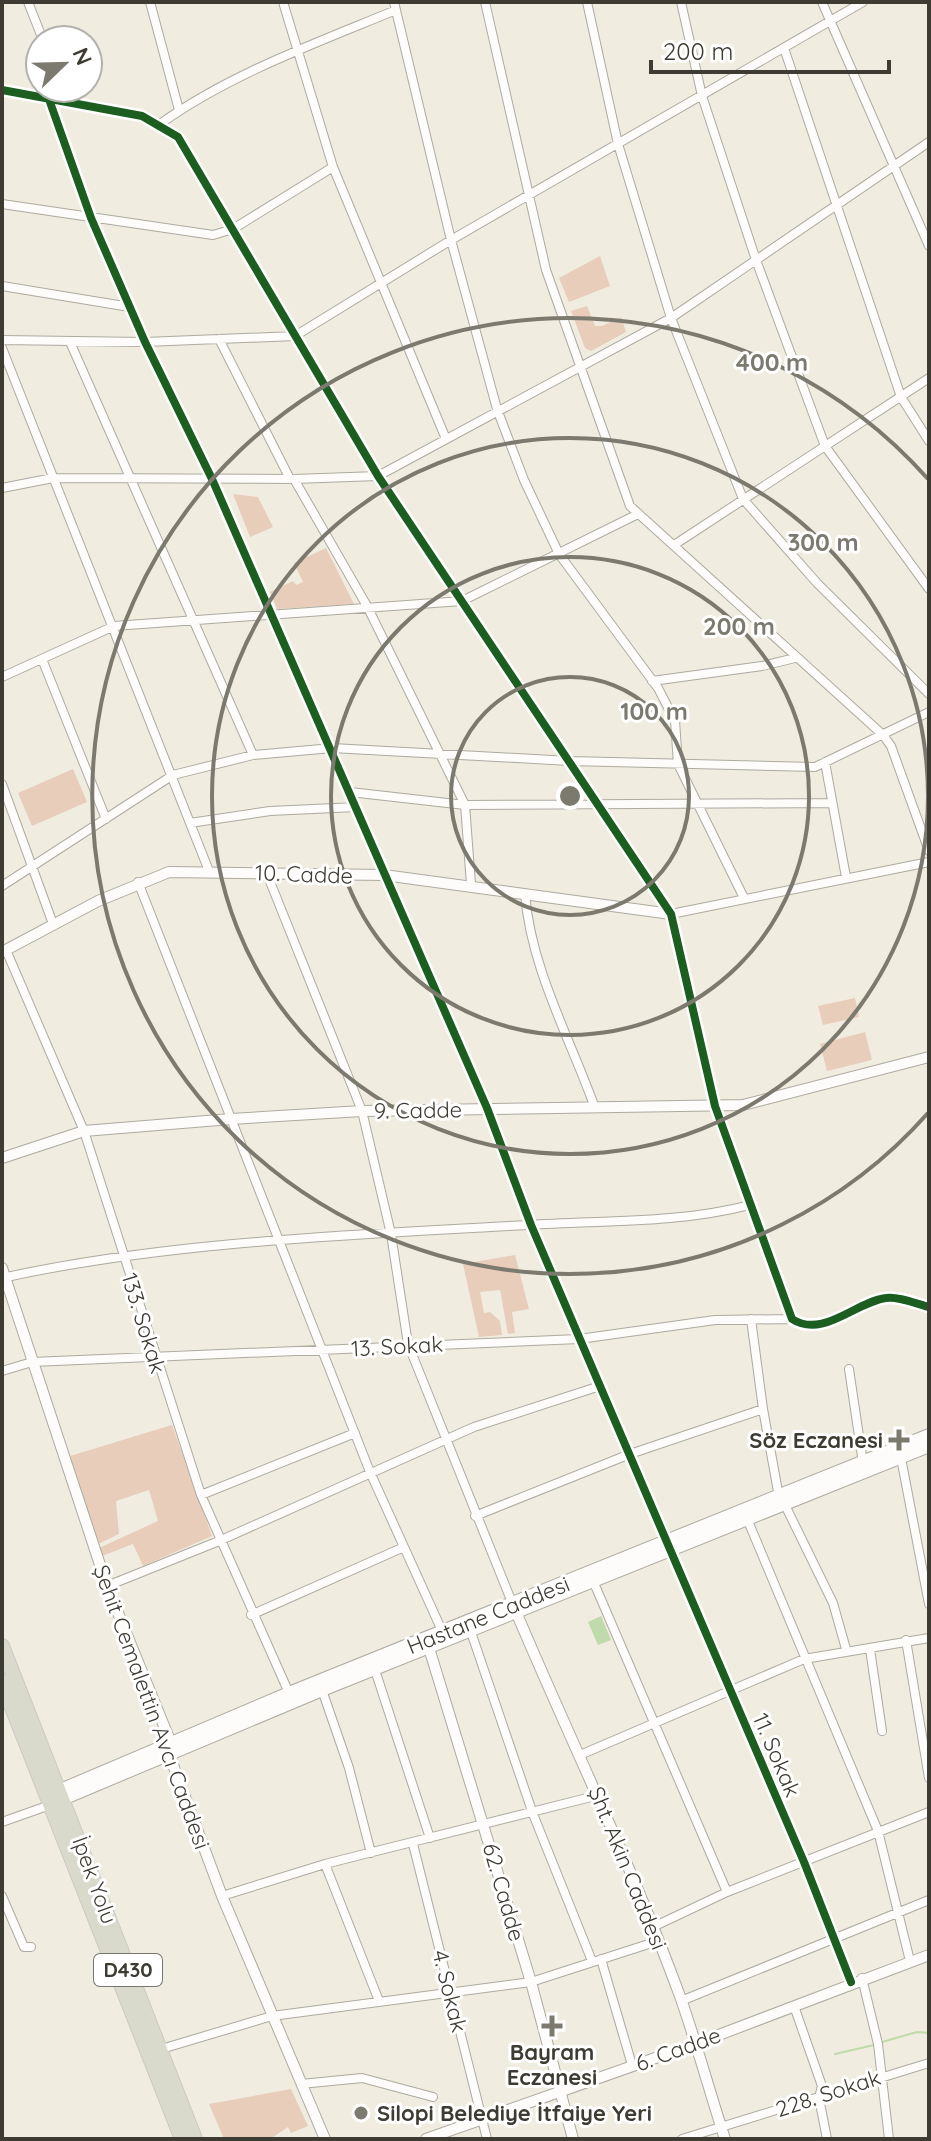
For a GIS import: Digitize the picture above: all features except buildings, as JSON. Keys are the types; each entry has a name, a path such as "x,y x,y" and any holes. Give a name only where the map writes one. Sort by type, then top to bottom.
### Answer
{"highway":[{"name":"D430","path":"2,1646 182,2139"},
{"name":"D430","path":"3,1687 56,1797"},
{"name":"İpek Yolu","path":"56,1797 195,2139"}],"main road":[{"name":"Hastane Caddesi","path":"56,1797 289,1693 443,1633 594,1583 667,1547 748,1521 782,1501 929,1435"},
{"name":"Hastane Caddesi","path":"170,1748 471,1632 515,1609 667,1547 929,1446"}],"street":[{"path":"28,2 37,24"},
{"path":"150,2 179,110"},
{"path":"283,2 333,167 446,439"},
{"path":"485,2 527,198 546,270 630,506 883,735 891,746 929,847"},
{"path":"587,2 618,144 671,318 743,499 817,583 929,694"},
{"path":"681,2 702,96 756,260 825,446 929,589"},
{"path":"822,2 929,246"},
{"path":"2,340 145,342 295,336 451,240 863,2"},
{"path":"160,124 179,110 296,51 395,6 451,240 497,409 524,480 559,554 652,681 675,721 678,764 744,898"},
{"path":"784,48 901,397 929,441"},
{"path":"2,90 24,91"},
{"name":"11. Sokak","path":"50,104 91,218 332,748 384,875 487,1108 531,1225 667,1547 804,1862 833,1937 856,1980 882,2075 889,2139"},
{"path":"94,104 142,116 178,137 378,476 671,914 715,1106 792,1319"},
{"path":"2,488 53,478 292,479 378,476 497,409 671,318 929,142"},
{"path":"2,204 213,235 233,229 333,167"},
{"path":"2,286 130,307"},
{"path":"219,339 292,479 367,606 437,755 465,805 471,884"},
{"path":"70,342 253,755"},
{"path":"2,348 209,871"},
{"path":"674,545 929,378"},
{"path":"2,677 114,626 462,601 638,514"},
{"path":"652,681 762,666 795,658"},
{"path":"42,659 106,819"},
{"path":"2,886 173,775 253,755 332,748 570,761 815,767 929,712"},
{"path":"825,762 846,877"},
{"path":"2,784 53,924"},
{"path":"350,792 465,805 600,807 832,803"},
{"path":"190,823 270,811 356,807"},
{"path":"671,914 929,862"},
{"name":"10. Cadde","path":"4,951 138,882 169,872 384,875 471,884 671,914"},
{"path":"267,874 362,1111 391,1234 408,1344 515,1609"},
{"path":"138,882 370,1472 443,1633"},
{"path":"525,894 528,930 537,958 595,1108"},
{"name":"133. Sokak","path":"4,951 84,1131 201,1495 251,1615 289,1693"},
{"name":"9. Cadde","path":"2,1158 84,1131 231,1119 362,1111 743,1105 929,1057"},
{"path":"3,1274 277,1242 531,1225 664,1220 707,1216 750,1205"},
{"name":"Şehit Cemalettin Avcı Caddesi","path":"3,1274 107,1586 170,1748 222,1896 325,2139"},
{"name":"13. Sokak","path":"2,1371 32,1362 579,1339 715,1320 792,1319 801,1325 820,1325 887,1297 929,1307"},
{"path":"751,1319 763,1409 782,1501 833,1603 846,1649"},
{"path":"849,1369 863,1463"},
{"path":"107,1586 219,1541 474,1427 600,1386"},
{"path":"475,1516 630,1454 763,1409"},
{"path":"201,1495 355,1433"},
{"path":"901,1458 929,1604"},
{"path":"748,1521 878,1831 910,1961"},
{"path":"251,1615 404,1547"},
{"path":"594,1583 727,1892"},
{"name":"Şht. Akin Caddesi","path":"515,1609 599,1795 653,1927 681,2001 723,2134"},
{"path":"471,1632 533,1814 596,1960 632,2065"},
{"path":"580,1755 804,1659 846,1649 870,1649 929,1638"},
{"path":"906,1640 929,1778"},
{"name":"62. Cadde","path":"429,1648 485,1825 573,2139"},
{"path":"870,1649 882,1731"},
{"path":"375,1670 430,1838"},
{"path":"322,1690 349,1768 371,1853"},
{"path":"222,1896 325,1864 599,1795"},
{"path":"2,1822 56,1797"},
{"path":"653,1927 727,1892 929,1812"},
{"name":"4. Sokak","path":"413,1844 487,2139"},
{"path":"325,1864 379,2001"},
{"path":"2,1896 24,1947 31,1947"},
{"path":"681,2001 929,1900"},
{"path":"158,2050 272,2016 531,1982 658,1941"},
{"name":"6. Cadde","path":"426,2139 455,2134 480,2120 695,2044 856,1980 929,1955"},
{"path":"794,2006 822,2086 819,2098 827,2139"},
{"name":"228. Sokak","path":"682,2139 723,2134 882,2075 929,2063"},
{"path":"301,2084 362,2078 388,2082 433,2097"}],"shaded area":[{"path":"600,256 610,286 569,302 559,278"},
{"path":"587,306 595,326 621,317 626,332 591,351 585,348 571,311"},
{"path":"233,494 258,497 273,527 250,537"},
{"path":"326,548 354,604 277,609 270,592 293,581 296,585 303,582 294,563"},
{"path":"73,769 87,802 32,826 18,793"},
{"path":"855,998 859,1017 823,1025 818,1006"},
{"path":"865,1032 872,1060 827,1071 820,1044"},
{"path":"515,1255 529,1309 512,1312 515,1333 508,1334 500,1290 480,1292 484,1313 490,1312 500,1321 502,1335 479,1337 463,1264"},
{"path":"172,1425 212,1536 143,1566 133,1544 102,1556 99,1548 158,1521 149,1490 116,1501 119,1534 98,1544 70,1456"},
{"path":"601,1616 611,1640 598,1645 588,1622"},
{"path":"291,2089 308,2126 291,2133 288,2127 270,2139 224,2139 209,2104"}],"waterway":[{"path":"882,2042 917,2032 929,2033"},
{"path":"835,2054 874,2045"}],"cycle path":[{"path":"2,90 142,116 178,137 378,476 671,914 715,1106 792,1319 815,1325 886,1298 929,1307"},
{"path":"51,104 91,218 145,342 212,479 487,1108 531,1225 804,1862 851,1982"}],"place":[{"name":"Söz Eczanesi","path":"899,1440"},
{"name":"Bayram Eczanesi","path":"552,2026"},
{"name":"Silopi Belediye İtfaiye Yeri","path":"361,2113"}]}
